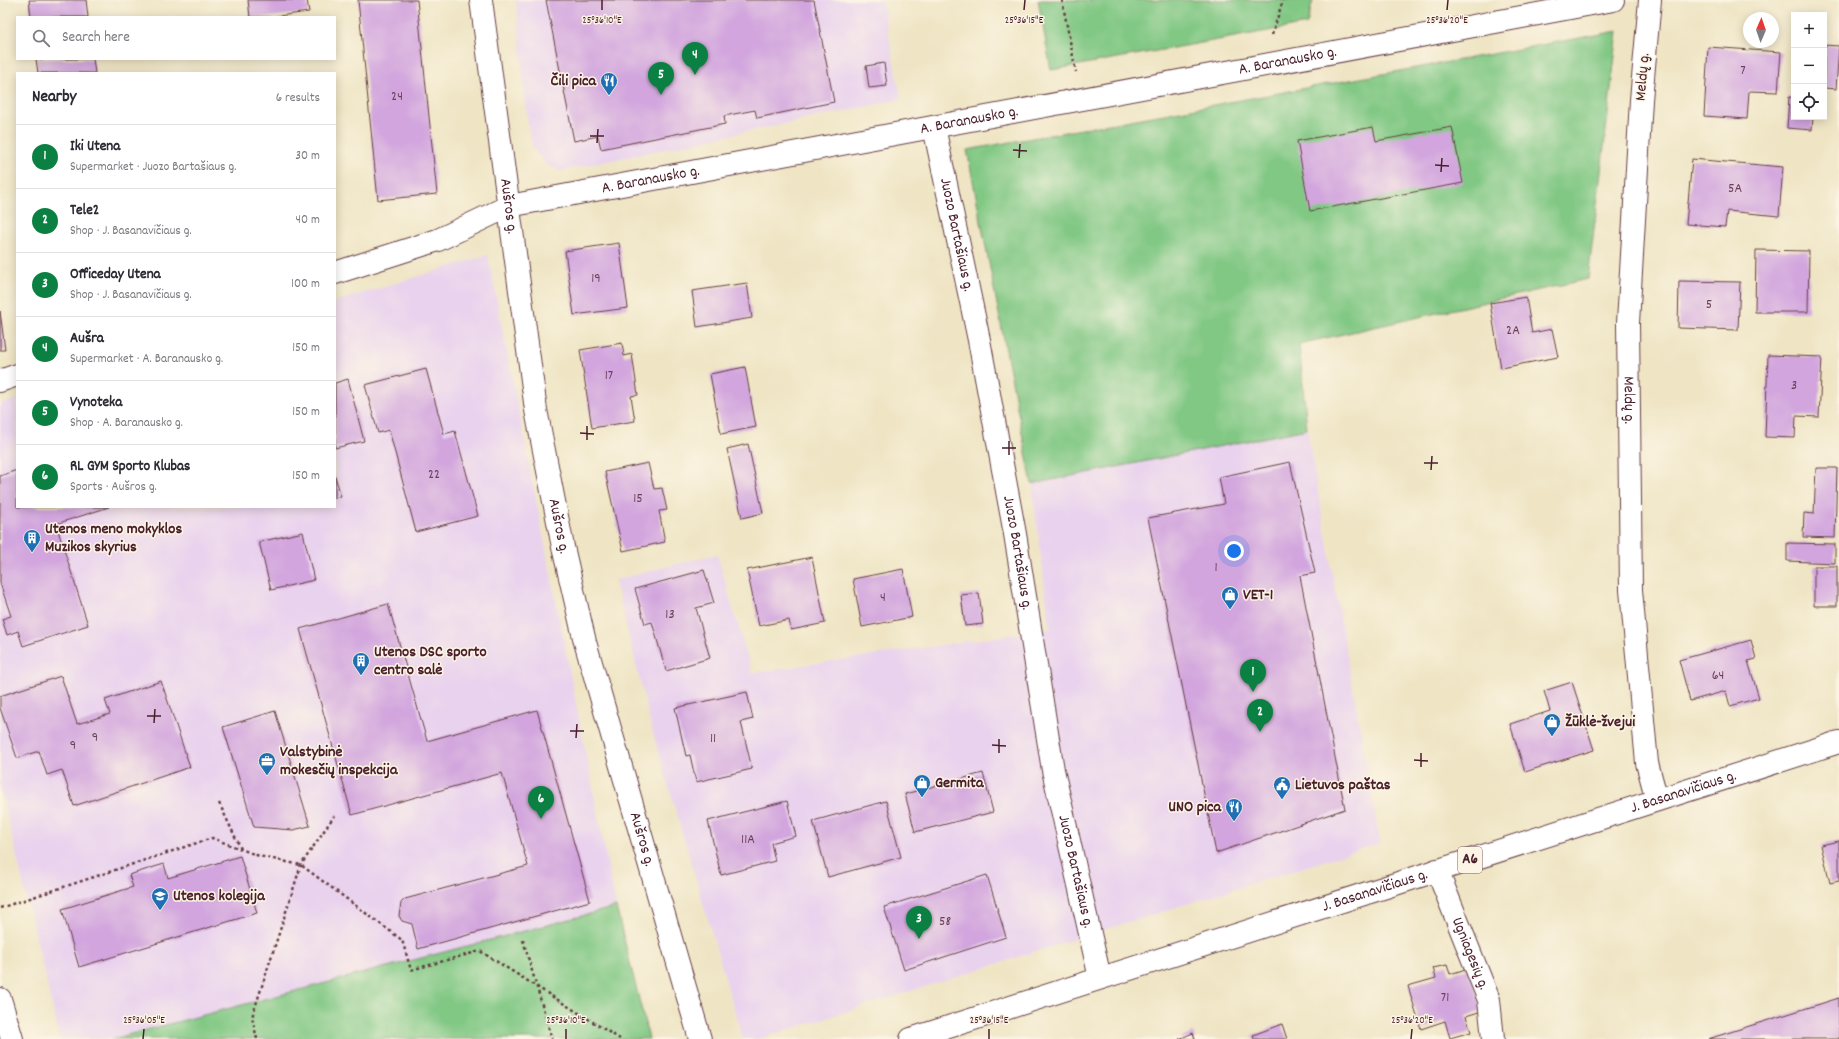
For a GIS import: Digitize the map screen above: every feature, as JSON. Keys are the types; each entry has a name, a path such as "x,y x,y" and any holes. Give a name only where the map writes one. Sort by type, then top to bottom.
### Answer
{"street":[{"name":"Aušros g.","path":"481,0 536,410 563,547 585,642 700,1039"},
{"name":"A. Baranausko g.","path":"336,273 438,240 509,206 934,128 1080,98 1614,0"},
{"name":"Meldų g.","path":"1650,0 1641,100 1628,323 1631,590 1647,762 1657,800"},
{"name":"Juozo Bartašiaus g.","path":"934,128 979,340 1015,534 1053,770 1100,978"},
{"path":"0,381 16,375"},
{"name":"J. Basanavičiaus g.","path":"911,1039 1839,742"},
{"name":"Ugniagesių g.","path":"1437,870 1488,1000 1493,1039"},
{"path":"0,999 12,1039"}],"path":[{"path":"1062,0 1080,98"},
{"path":"1263,64 1283,0"},
{"path":"219,803 241,849"},
{"path":"257,1039 252,1017 301,865 334,816"},
{"path":"0,908 212,838 258,856 301,865 402,940 411,970 480,951 620,1039"},
{"path":"522,940 552,1039"}],"shaded area":[{"path":"516,0 882,0 901,99 560,171 545,164 533,148 528,125"},
{"path":"488,255 616,907 112,1039 60,1039 0,786 0,404 16,399 16,508 336,508 336,302"},
{"path":"1307,429 1380,843 759,1039 743,1039 652,730 615,580 717,554 752,673 1050,629 1032,484"}],"green space":[{"path":"1038,0 1313,0 1307,24 1051,70"},
{"path":"1618,31 1588,279 1299,344 1307,429 1032,484 967,150"},
{"path":"616,907 649,1039 112,1039"}],"building":[{"path":"29,0 86,0 88,16 31,16"},
{"path":"248,0 307,0 309,12 278,16 250,16"},
{"path":"358,0 417,0 437,194 378,200"},
{"path":"546,0 814,0 834,102 757,118 755,110 724,116 725,124 601,149 598,136 574,141"},
{"path":"1827,45 1839,46 1836,89 1827,88"},
{"path":"1708,47 1781,52 1778,92 1749,91 1747,119 1704,116"},
{"path":"36,60 93,60 95,72 38,72"},
{"path":"884,63 887,86 869,88 866,66"},
{"path":"1789,97 1791,97 1791,120 1813,120 1812,130 1787,128"},
{"path":"1373,127 1376,141 1452,127 1463,183 1310,211 1297,141"},
{"path":"1692,159 1783,167 1779,216 1727,211 1725,227 1686,224"},
{"path":"619,243 628,308 574,315 565,251"},
{"path":"1756,250 1809,251 1808,312 1755,312"},
{"path":"1679,281 1740,282 1738,330 1678,328"},
{"path":"747,283 752,318 697,327 692,291"},
{"path":"1526,297 1532,333 1552,329 1558,357 1501,368 1490,303"},
{"path":"0,311 5,350 0,350"},
{"path":"622,343 624,356 632,354 638,395 631,396 635,421 592,428 580,350"},
{"path":"1768,355 1822,357 1819,417 1796,416 1795,438 1765,437"},
{"path":"745,367 756,427 721,434 710,374"},
{"path":"426,369 444,434 455,431 478,516 416,532 389,430 378,433 365,385"},
{"path":"348,379 364,441 336,448 336,383"},
{"path":"748,444 763,513 742,518 727,449"},
{"path":"1290,462 1315,573 1300,576 1345,809 1216,853 1148,518 1224,504 1219,477"},
{"path":"648,463 654,489 662,488 667,510 659,511 665,542 623,551 605,472"},
{"path":"1816,468 1837,468 1835,538 1803,537 1804,513 1814,514"},
{"name":"Utenos meno mokyklos Muzikos skyrius","path":"16,470 16,508 106,508 56,524 88,625 23,646 18,631 7,635 2,619 11,616 0,583 0,476"},
{"path":"336,479 341,496 336,498"},
{"path":"303,532 314,580 271,590 259,542"},
{"path":"1787,543 1835,544 1835,563 1787,561"},
{"path":"812,557 825,623 791,630 789,620 759,626 747,570"},
{"path":"1814,566 1837,566 1837,606 1814,606"},
{"path":"903,569 912,617 862,627 853,579"},
{"path":"704,570 714,603 696,608 710,658 666,671 652,622 645,624 635,589"},
{"path":"979,593 983,624 965,626 961,595"},
{"path":"388,604 427,741 537,710 590,901 418,949 412,924 402,921 399,916 401,903 405,899 528,866 502,773 352,815 300,629"},
{"path":"1751,640 1756,659 1748,661 1759,698 1730,706 1726,691 1690,701 1679,660"},
{"path":"61,676 77,724 110,714 105,700 161,681 190,767 74,806 62,770 47,775 39,751 17,758 0,708 0,696"},
{"name":"Žūklė-žvejui","path":"1572,682 1594,750 1525,772 1510,724 1550,711 1544,691"},
{"path":"747,692 753,719 741,722 752,769 696,782 690,755 686,756 675,708"},
{"name":"Valstybinė mokesčių inspekcija","path":"275,711 310,826 293,830 254,827 223,727"},
{"path":"983,773 993,812 915,832 905,794"},
{"path":"787,801 796,836 771,843 775,861 721,875 708,821"},
{"path":"886,801 901,857 828,877 813,821"},
{"path":"1839,841 1839,881 1830,883 1821,845"},
{"name":"Utenos kolegija","path":"240,856 257,913 79,967 62,909 133,887 129,875 164,864 168,878"},
{"path":"987,875 1006,937 904,970 884,907"},
{"path":"1447,965 1450,974 1469,968 1482,1011 1466,1016 1471,1032 1450,1038 1445,1021 1421,1029 1408,986 1436,978 1433,968"},
{"path":"1839,998 1839,1039 1708,1039"},
{"path":"1282,1024 1287,1039 1254,1039 1253,1035"},
{"path":"1193,1033 1195,1039 1179,1039"}],"place":[{"name":"Aušra","path":"695,75"},
{"name":"Vynoteka","path":"661,95"},
{"name":"Čili pica","path":"609,96"},
{"name":"Utenos meno mokyklos Muzikos skyrius","path":"32,553"},
{"name":"VET-1","path":"1230,610"},
{"name":"Utenos DSC sporto centro salė","path":"361,676"},
{"name":"Iki Utena","path":"1253,692"},
{"name":"Tele2","path":"1260,732"},
{"name":"Žūklė-žvejui","path":"1552,737"},
{"name":"Valstybinė mokesčių inspekcija","path":"267,776"},
{"name":"Germita","path":"922,798"},
{"name":"Lietuvos paštas","path":"1282,800"},
{"name":"RL GYM Sporto Klubas","path":"541,819"},
{"name":"UNO pica","path":"1234,822"},
{"name":"Utenos kolegija","path":"160,911"},
{"name":"Officeday Utena","path":"919,939"}]}
